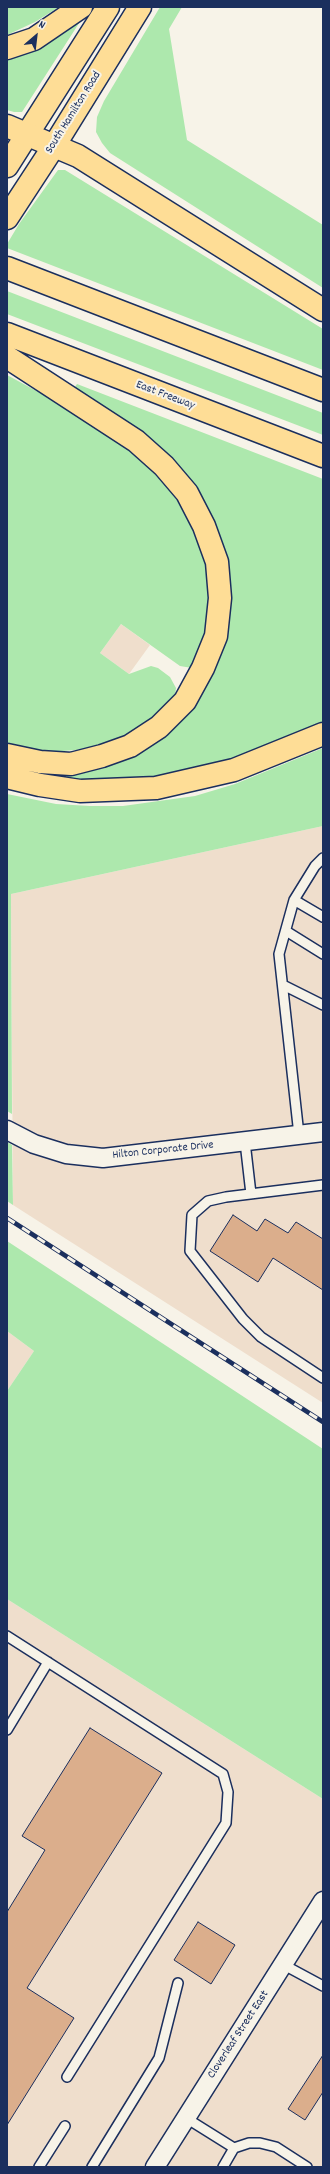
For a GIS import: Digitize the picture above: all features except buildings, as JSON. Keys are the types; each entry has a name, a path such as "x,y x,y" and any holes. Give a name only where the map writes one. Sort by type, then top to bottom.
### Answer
{"main road":[{"path":"7,48 34,39 81,7"},
{"path":"7,166 108,7"},
{"name":"South Hamilton Road","path":"11,211 54,146 140,7"},
{"path":"7,126 78,156 323,310"},
{"path":"7,268 323,390"},
{"name":"East Freeway","path":"7,334 323,456"},
{"path":"7,357 136,441 164,466 187,493 204,526 217,562 220,598 216,636 203,668 185,701 159,727 130,746 102,756 71,764 40,762 7,755"},
{"path":"7,777 40,785 80,791 156,788 234,770 323,734"}],"street":[{"name":"Hilton Corporate Drive","path":"7,1130 34,1144 66,1154 103,1158 323,1132"},
{"name":"Cloverleaf Street East","path":"155,2167 323,1902"}],"lane":[{"path":"299,1135 279,954 294,900 314,866 322,861"},
{"path":"294,900 323,917"},
{"path":"286,931 323,954"},
{"path":"283,985 323,1005"},
{"path":"245,1142 251,1194"},
{"path":"323,1185 208,1201 192,1215 190,1251 247,1324 262,1337 323,1378"},
{"path":"7,1636 223,1774 228,1792 226,1823 67,2077"},
{"path":"7,1730 48,1662"},
{"path":"284,1965 323,1986"},
{"path":"92,2167 159,2058 178,1984"},
{"path":"186,2118 234,2148"},
{"path":"39,2167 65,2126"},
{"path":"223,2167 234,2148 249,2143 260,2143 276,2147 307,2167"}],"shaded area":[{"path":"121,624 150,645 129,674 100,653"},
{"path":"323,826 323,1403 13,1205 11,894"},
{"path":"7,1331 34,1351 7,1391"},
{"path":"7,1599 323,1799 323,2167 7,2167"}],"green space":[{"path":"7,7 59,7 35,22 7,35"},
{"path":"160,7 182,7 169,29 187,140 323,225 323,288 110,153 102,143 96,132 97,117 104,101"},
{"path":"83,17 22,112 7,110 7,58"},
{"path":"58,170 65,170 323,329 323,370 7,248 7,244 19,224"},
{"path":"7,291 323,413 323,435 7,314"},
{"path":"7,375 66,407 120,441 149,463 181,502 193,524 209,570 210,597 208,626 192,668 180,666 121,624 100,653 129,674 151,666 158,668 170,677 176,688 175,696 152,719 131,734 108,744 87,749 51,752 25,749 7,744"},
{"path":"77,384 323,479 323,725 208,769 135,781 73,780 17,769 86,767 207,678 212,521 73,390"},
{"path":"323,748 323,826 11,894 12,1114 7,1111 7,794 56,804 90,806 123,806 195,796 235,784"},
{"path":"7,1142 12,1145 13,1205 7,1201"},
{"path":"7,1241 323,1449 323,1799 7,1599 7,1391 34,1351 7,1331"}],"railway":[{"path":"7,1218 323,1422"}]}
